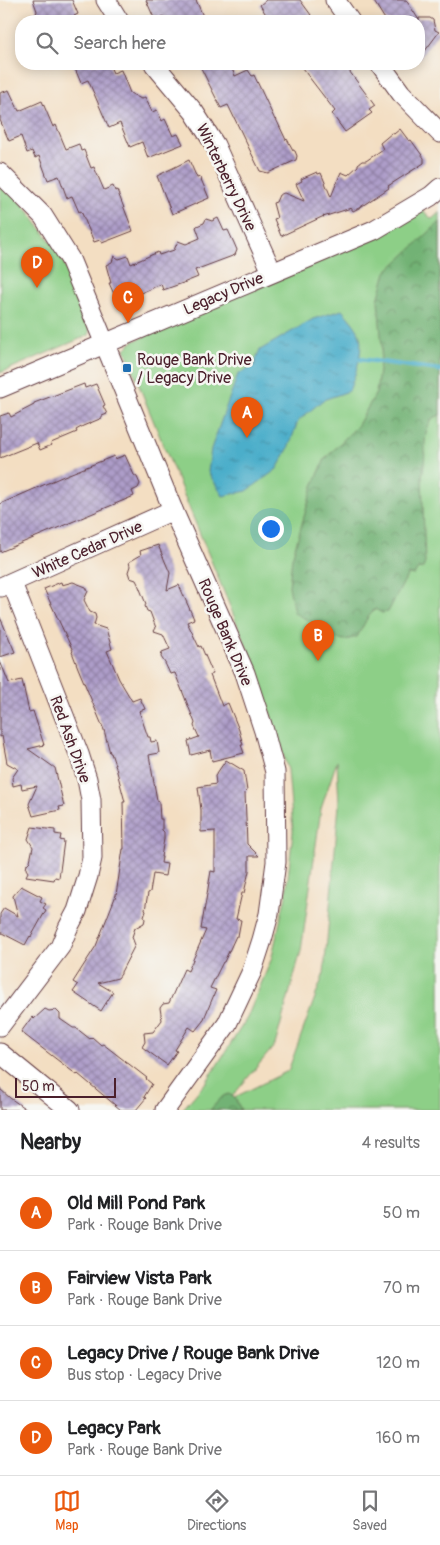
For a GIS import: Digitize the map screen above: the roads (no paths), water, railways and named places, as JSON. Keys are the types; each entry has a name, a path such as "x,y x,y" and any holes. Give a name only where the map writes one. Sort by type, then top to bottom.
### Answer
{"street":[{"path":"106,0 115,15"},
{"path":"335,0 346,15"},
{"name":"Winterberry Drive","path":"159,70 194,112 215,145 272,272"},
{"path":"384,70 401,93 440,133"},
{"name":"Rouge Bank Drive","path":"0,173 43,216 70,259 173,510 245,673 275,772 276,853 269,914 248,980 227,1024 165,1110"},
{"name":"Legacy Drive","path":"0,388 374,230 440,188"},
{"name":"White Cedar Drive","path":"6,585 173,510"},
{"name":"Red Ash Drive","path":"0,1026 60,947 77,911 92,858 91,800 87,779 79,754 6,585"},
{"path":"0,1053 70,1110"}],"water":[{"path":"342,310 357,329 361,343 359,360 349,391 323,400 298,421 288,449 277,469 247,491 223,496 208,472 211,449 238,374 253,367 260,350 313,319"}],"waterway":[{"path":"359,359 440,370"}],"place":[{"name":"Legacy Park","path":"37,288"},
{"name":"Legacy Drive / Rouge Bank Drive","path":"128,323"},
{"name":"Rouge Bank Drive / Legacy Drive","path":"127,368"},
{"name":"Old Mill Pond Park","path":"247,438"},
{"name":"Fairview Vista Park","path":"318,661"}]}
